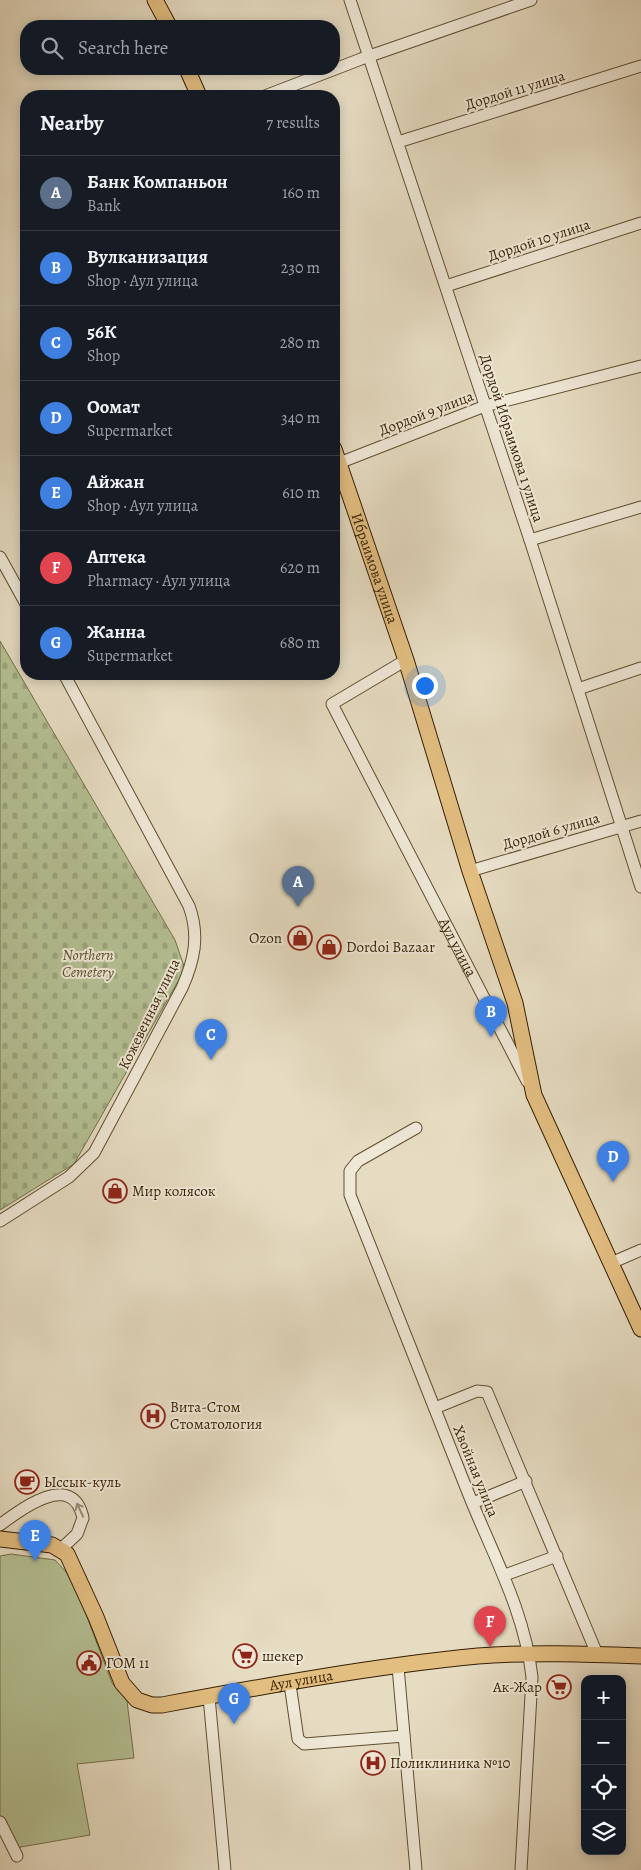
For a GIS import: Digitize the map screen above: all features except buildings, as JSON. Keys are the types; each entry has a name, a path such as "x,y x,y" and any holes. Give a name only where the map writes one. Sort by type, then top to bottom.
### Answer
{"main road":[{"path":"155,0 165,20"},
{"path":"190,75 196,90"},
{"name":"Ибраимова улица","path":"340,468 406,660 470,870 515,1003 534,1095"},
{"name":"Аул улица","path":"534,1095 641,1329"},
{"path":"0,1539 40,1542 61,1549"},
{"name":"Аул улица","path":"61,1549 72,1562 122,1683 132,1696 144,1703 157,1705 478,1656 597,1654 641,1656"}],"street":[{"name":"Дордой Ибраимова 1 улица","path":"350,0 530,540 641,887"},
{"path":"340,67 531,0"},
{"name":"Дордой 11 улица","path":"398,142 641,66"},
{"path":"281,90 320,75"},
{"name":"Дордой 10 улица","path":"446,286 641,223"},
{"name":"Дордой 9 улица","path":"340,455 486,406 641,366"},
{"path":"530,540 641,508"},
{"path":"0,557 20,593"},
{"name":"Аул улица","path":"406,660 332,704 495,1015 534,1095"},
{"path":"578,689 641,668"},
{"name":"Кожевенная улица","path":"0,1221 69,1176 94,1153 182,988 190,970 196,943 195,925 190,906 67,680"},
{"name":"Дордой 6 улица","path":"470,870 641,821"},
{"name":"Хвойная улица","path":"416,1128 358,1161 350,1171 350,1195 434,1408 505,1575 530,1655 532,1677 521,1870"},
{"path":"611,1263 641,1250"},
{"path":"434,1408 477,1391 488,1392 597,1654"},
{"path":"473,1503 526,1480"},
{"path":"0,1525 32,1502 56,1495 68,1497 77,1502 83,1518 76,1534 61,1549"},
{"path":"505,1575 557,1556"},
{"path":"398,1667 416,1870"},
{"path":"290,1684 298,1739 304,1744 404,1736"},
{"path":"209,1697 225,1870"},
{"path":"0,1822 17,1856"}],"green space":[{"name":"Northern Cemetery","path":"0,641 20,675 20,680 23,680 175,940 185,969 74,1164 0,1210"},
{"path":"11,1554 55,1560 67,1573 82,1604 112,1683 127,1701 134,1758 77,1764 90,1835 15,1848 0,1818 0,1556"}],"place":[{"name":"Банк Компаньон","path":"298,907"},
{"name":"Ozon","path":"300,938"},
{"name":"Dordoi Bazaar","path":"329,947"},
{"name":"Вулканизация","path":"491,1037"},
{"name":"56К","path":"211,1060"},
{"name":"Оомат","path":"613,1182"},
{"name":"Мир колясок","path":"115,1191"},
{"name":"Вита-Стом Стоматология","path":"153,1416"},
{"name":"Ыссык-куль","path":"27,1482"},
{"name":"Айжан","path":"35,1561"},
{"name":"Аптека","path":"490,1647"},
{"name":"шекер","path":"245,1656"},
{"name":"ГОМ 11","path":"89,1663"},
{"name":"Ак-Жар","path":"559,1687"},
{"name":"Жанна","path":"234,1724"},
{"name":"Поликлиника №10","path":"373,1763"}]}
